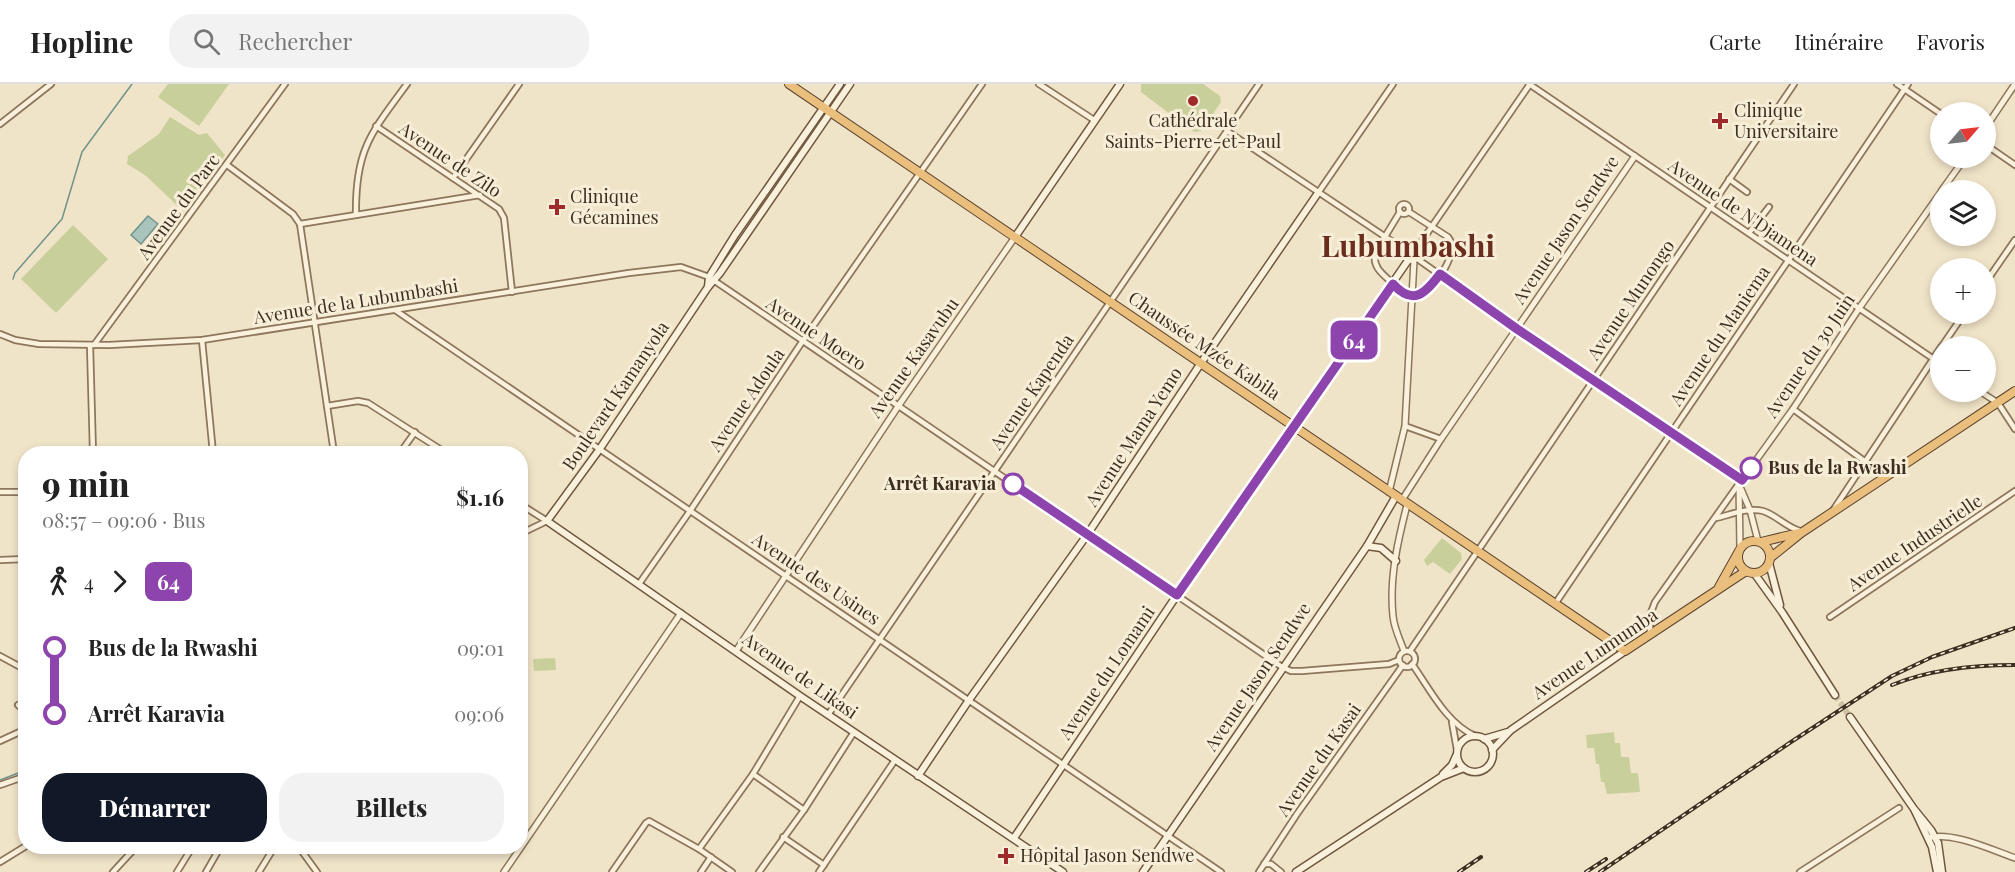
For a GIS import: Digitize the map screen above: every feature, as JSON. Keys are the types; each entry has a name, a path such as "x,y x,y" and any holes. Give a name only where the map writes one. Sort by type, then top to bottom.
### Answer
{"highway":[{"name":"Chaussée Mzée Kabila","path":"789,84 1295,425 1398,498 1625,651"},
{"name":"Avenue Lumumba","path":"1625,651 1718,588 1750,572 1763,570 1769,561 1802,532 2015,391"},
{"name":"Avenue Lumumba","path":"1718,588 1739,550 1748,541 1760,542 1802,532"},
{"path":"1760,542 1768,549 1769,561"},
{"path":"1739,550 1739,562 1750,572"}],"main road":[{"name":"Boulevard Kamanyola","path":"828,109 840,84"},
{"name":"Boulevard Kamanyola","path":"547,521 598,450 708,287 711,279 828,109 850,84"},
{"name":"Avenue Kasavubu","path":"1015,237 1119,84"},
{"name":"Avenue Mama Yemo","path":"918,776 969,700 1087,535 1201,363 1318,193"},
{"name":"Avenue du Lomami","path":"1014,838 1177,595 1412,256"},
{"name":"Avenue Jason Sendwe","path":"1143,872 1398,498"},
{"name":"Avenue de Likasi","path":"547,521 800,696 1063,872"},
{"path":"1367,546 1381,548 1396,561"},
{"path":"1769,561 1782,612"},
{"path":"1750,572 1782,612 1835,695"},
{"name":"Avenue Lumumba","path":"1492,750 1511,730 1625,651"},
{"path":"1850,717 1932,837 1942,872"},
{"path":"1441,777 1452,765 1465,739 1475,736 1484,739 1511,730"},
{"path":"1457,752 1458,761 1464,768 1473,772 1484,770 1491,762 1492,750 1484,739"},
{"path":"1296,872 1441,777 1464,768"},
{"path":"1932,837 1937,872"}],"street":[{"path":"0,124 51,84"},
{"name":"Avenue du Parc","path":"92,345 285,84"},
{"path":"356,215 356,191 361,156 376,126 407,84"},
{"path":"453,178 519,84"},
{"name":"Avenue Adoula","path":"639,584 802,342 982,84"},
{"path":"1039,84 1094,120"},
{"name":"Avenue Kapenda","path":"828,715 1259,84"},
{"name":"Avenue Mama Yemo","path":"1318,193 1393,84"},
{"name":"Avenue de N'Djamena","path":"1530,84 1930,356"},
{"name":"Avenue du Lomami","path":"1412,256 1530,84"},
{"name":"Avenue Munongo","path":"1407,651 1794,84"},
{"path":"1897,84 1906,86 1930,105"},
{"path":"1996,112 2015,84"},
{"name":"Avenue du Maniema","path":"1555,604 1906,86"},
{"name":"Avenue de Zilo","path":"376,126 496,206 504,218 512,292"},
{"path":"1227,131 1672,432 1740,482 1754,510 1760,542"},
{"path":"1996,152 2015,165"},
{"name":"Avenue Jason Sendwe","path":"1398,498 1635,156"},
{"path":"227,165 293,214 300,224 333,446"},
{"path":"1729,179 1747,192"},
{"path":"300,224 480,195"},
{"path":"1400,212 1405,214 1409,212 1448,237 1452,244 1451,256 1440,274 1425,291 1413,296 1400,291 1376,267 1374,260 1375,253 1400,212 1399,207 1403,204 1408,206 1409,212"},
{"path":"1749,233 1769,207"},
{"name":"Avenue du 30 Juin","path":"1740,482 1793,409 1930,208"},
{"name":"Avenue Kasavubu","path":"736,651 899,405 1015,237"},
{"path":"1996,268 2015,240"},
{"path":"1412,256 1413,296 1398,498 1398,541 1393,582 1393,616 1407,651 1414,656 1412,664 1452,720 1466,732 1475,736"},
{"name":"Avenue de la Lubumbashi","path":"0,334 15,340 39,344 92,345 202,340 629,273 681,267 711,279"},
{"name":"Avenue Moero","path":"711,279 1282,667 1291,671 1302,671 1401,663"},
{"name":"Avenue des Usines","path":"395,310 1221,872"},
{"path":"202,340 212,446"},
{"path":"92,345 93,446"},
{"path":"1831,514 1930,363"},
{"path":"327,406 364,402 379,408 436,446"},
{"path":"1998,403 2015,429"},
{"path":"1793,409 1886,477"},
{"path":"1405,426 1441,439"},
{"path":"405,446 416,432"},
{"path":"1739,550 1740,482"},
{"path":"1650,634 1650,615 1655,602 1740,482"},
{"name":"Avenue Industrielle","path":"1830,617 2015,491"},
{"path":"0,492 18,492"},
{"name":"Avenue de Likasi","path":"528,509 547,521"},
{"path":"1715,518 1740,512 1763,511 1785,525 1802,532"},
{"path":"528,530 547,521"},
{"path":"0,560 18,559"},
{"path":"528,837 681,613"},
{"name":"Avenue du Kasai","path":"1259,872 1401,663 1400,655 1407,651"},
{"path":"0,656 18,666"},
{"path":"1401,663 1408,666 1412,664"},
{"path":"699,849 753,774 800,696"},
{"path":"1452,720 1457,752"},
{"path":"759,872 804,810 854,732"},
{"path":"0,741 18,733"},
{"path":"819,872 895,760"},
{"path":"753,774 804,810"},
{"path":"0,785 18,779"},
{"path":"1800,872 1899,808"},
{"path":"612,872 649,821 699,849 732,872"},
{"path":"783,837 824,865"},
{"path":"1932,837 1956,839 2015,858"},
{"path":"0,862 18,851"},
{"path":"113,872 130,854"},
{"path":"177,872 188,854"},
{"path":"206,872 216,854"},
{"path":"259,872 270,854"},
{"path":"304,854 316,872"},
{"path":"504,872 516,854"},
{"path":"701,872 711,857"},
{"path":"1264,864 1271,864 1281,872"}],"green space":[{"path":"168,84 229,84 199,126 158,97"},
{"path":"1141,84 1203,84 1220,96 1221,102 1201,131 1194,132 1141,92"},
{"path":"170,117 199,135 207,133 225,155 183,211 145,175 127,164 128,156 159,134"},
{"path":"73,225 108,259 56,313 21,279"},
{"path":"1442,538 1461,553 1462,559 1450,574 1433,562 1427,566 1424,560"},
{"path":"555,658 556,670 534,671 533,659"},
{"path":"1614,732 1615,743 1620,743 1621,757 1629,757 1631,773 1638,773 1640,792 1607,794 1604,782 1601,782 1594,748 1587,748 1586,735"}],"water":[{"path":"148,216 158,224 141,244 131,235"}],"waterway":[{"path":"13,279 15,273 62,219 82,152 132,84"},
{"path":"0,780 18,773"}],"tunnel":[{"path":"1835,695 1850,717"}],"railway":[{"path":"1600,872 1892,676 1932,657 2015,628"},
{"path":"1892,685 1922,675 1952,669 2015,665"},
{"path":"1459,872 1481,857"},
{"path":"1586,872 1606,859"}],"bus line":[{"name":"64","path":"1013,484 1177,595 1393,284 1408,296 1420,295 1440,274 1517,329 1742,480 1751,468"}],"place":[{"name":"Cathédrale Saints-Pierre-et-Paul","path":"1193,101"},
{"name":"Clinique Universitaire","path":"1720,121"},
{"name":"Clinique Gécamines","path":"557,207"},
{"name":"Bus de la Rwashi","path":"1751,468"},
{"name":"Arrêt Karavia","path":"1013,484"},
{"name":"Hôpital Jason Sendwe","path":"1006,856"}],"district":[{"name":"Lubumbashi","path":"1408,247"}]}
